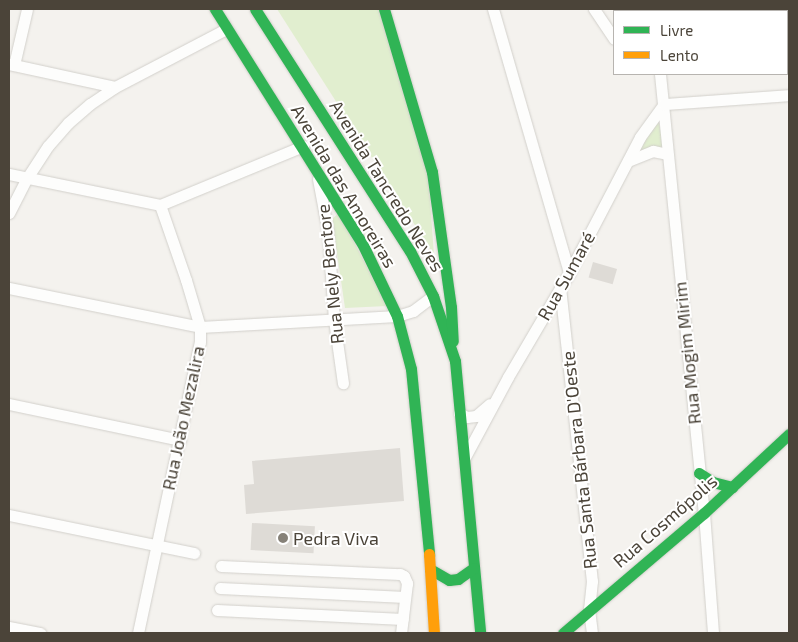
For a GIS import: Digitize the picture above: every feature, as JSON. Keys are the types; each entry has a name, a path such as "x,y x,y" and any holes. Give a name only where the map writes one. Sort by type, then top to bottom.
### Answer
{"main road":[{"name":"Avenida das Amoreiras","path":"215,9 226,29 303,146 362,243 398,316 411,369 430,569 434,633"},
{"name":"Avenida Tancredo Neves","path":"255,9 410,252 434,296 455,361 458,413 480,633"},
{"path":"384,9 432,172 451,306 455,361"},
{"path":"434,296 440,281 444,249"},
{"name":"Rua Cosmópolis","path":"563,633 704,513 789,434"},
{"path":"699,473 713,482 732,487"},
{"path":"430,569 449,580 458,579 474,568"}],"street":[{"path":"27,9 11,64 115,87"},
{"path":"493,9 569,272"},
{"path":"594,9 613,38"},
{"path":"9,213 26,178 48,146 68,123 115,87 226,29"},
{"name":"Rua Mogim Mirim","path":"657,76 664,104 667,154 704,513 713,633"},
{"path":"664,104 789,95"},
{"name":"Rua Sumaré","path":"464,460 569,272 640,137 664,104"},
{"path":"9,174 160,205 303,146"},
{"path":"628,161 653,151 667,154"},
{"name":"Rua Nely Bentore","path":"314,166 328,232 334,320 343,383"},
{"name":"Rua João Mezalira","path":"138,633 200,342 200,327 160,205"},
{"name":"Rua Santa Bárbara D'Oeste","path":"560,287 592,581 590,610 592,633"},
{"path":"9,288 200,327 398,316 420,307 434,296"},
{"name":"Rua Sumaré","path":"458,413 472,417 481,414 502,389"},
{"path":"9,404 180,440"},
{"path":"9,515 194,554"},
{"path":"221,566 400,574 407,580 402,633"},
{"path":"220,588 405,597"},
{"path":"217,610 403,619"},
{"path":"9,627 40,633"}],"green space":[{"path":"277,9 380,9 428,173 434,255"},
{"path":"658,118 665,150 636,153"},
{"path":"339,213 387,306 345,308 332,219"}],"building":[{"path":"593,262 617,269 613,284 589,277"},
{"path":"400,448 404,501 246,514 244,485 254,484 252,461"},
{"name":"Pedra Viva","path":"252,523 315,526 314,553 251,550"}],"traffic: fast":[{"path":"215,9 362,243 397,316 411,369 429,554"},
{"path":"255,9 410,251 433,296 455,361 480,633"},
{"path":"384,9 432,172 451,307 453,341"},
{"path":"563,633 704,513 789,434"},
{"path":"699,473 713,482 732,487"},
{"path":"430,569 449,580 458,579 474,568"}],"traffic: slow":[{"path":"429,554 434,633"}],"place":[{"name":"Pedra Viva","path":"283,538"}]}
